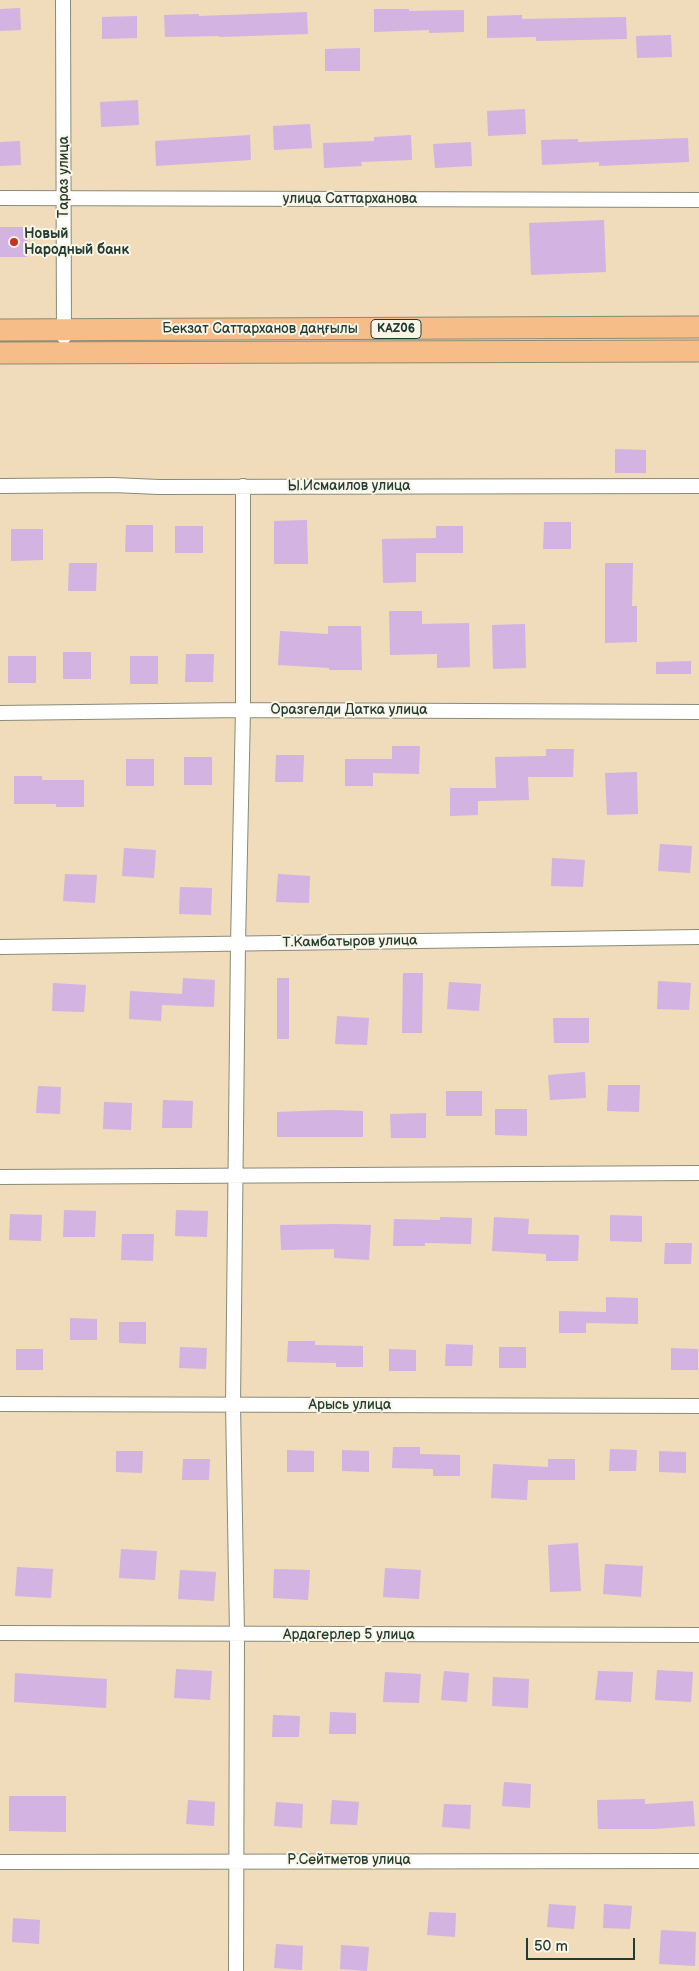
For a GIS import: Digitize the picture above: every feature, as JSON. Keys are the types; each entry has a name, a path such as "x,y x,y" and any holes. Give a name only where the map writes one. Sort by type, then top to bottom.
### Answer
{"main road":[{"name":"Бекзат Саттарханов даңғылы","path":"0,330 699,327"},
{"path":"194,329 196,353"},
{"name":"Бекзат Саттарханов даңғылы","path":"0,354 699,351"}],"street":[{"name":"Тараз улица","path":"63,0 64,353"},
{"name":"улица Саттарханова","path":"0,198 699,200"},
{"name":"Ы.Исмаилов улица","path":"0,486 699,486"},
{"path":"236,1971 237,1634 233,1404 238,944 243,710 243,486"},
{"name":"Оразгелди Датка улица","path":"0,713 243,710 699,712"},
{"name":"Т.Камбатыров улица","path":"0,947 699,937"},
{"path":"0,1176 699,1172"},
{"name":"Арысь улица","path":"0,1404 699,1406"},
{"name":"Ардагерлер 5 улица","path":"0,1633 699,1635"},
{"name":"Р.Сейтметов улица","path":"0,1862 236,1860 699,1861"}],"building":[{"path":"20,8 21,30 0,31 0,9"},
{"path":"374,9 409,9 409,11 464,10 464,32 429,33 429,30 374,32"},
{"path":"307,12 308,34 165,37 164,15 199,14 199,16"},
{"path":"522,15 522,19 626,17 627,39 536,41 536,37 487,38 487,16"},
{"path":"137,16 137,38 102,39 102,17"},
{"path":"671,35 672,57 637,58 636,36"},
{"path":"360,48 360,71 325,71 325,49"},
{"path":"138,100 139,125 101,127 100,102"},
{"path":"525,109 526,134 488,136 487,111"},
{"path":"310,124 312,148 274,150 273,126"},
{"path":"250,135 251,160 156,166 155,141"},
{"path":"411,135 412,160 361,162 362,166 324,168 323,143 374,141 374,137"},
{"path":"688,138 689,162 599,166 599,162 542,165 541,140 578,139 578,142"},
{"path":"20,141 21,165 0,166 0,142"},
{"path":"471,142 472,166 435,168 433,144"},
{"path":"604,220 606,272 531,275 529,223"},
{"name":"Новый Народный банк","path":"0,227 28,227 27,257 0,257"},
{"path":"615,449 646,450 646,473 615,473"},
{"path":"307,520 308,564 274,564 274,521"},
{"path":"544,522 571,522 571,549 543,549"},
{"path":"126,525 153,525 153,552 125,552"},
{"path":"175,526 203,526 203,553 175,553"},
{"path":"436,526 463,526 463,553 416,553 416,582 383,583 382,539 436,538"},
{"path":"11,529 43,529 43,560 11,561"},
{"path":"69,563 97,563 96,591 68,591"},
{"path":"605,563 633,563 632,606 637,606 637,642 605,643"},
{"path":"389,611 422,611 422,624 469,623 470,667 437,668 437,654 390,655"},
{"path":"525,624 526,668 493,669 492,625"},
{"path":"328,626 361,626 362,670 329,670 329,668 278,665 280,631 328,634"},
{"path":"63,652 91,652 91,679 63,679"},
{"path":"186,654 214,654 213,682 185,682"},
{"path":"8,656 36,656 36,683 8,683"},
{"path":"130,656 158,656 158,684 130,684"},
{"path":"691,661 691,674 656,674 656,662"},
{"path":"392,746 420,746 419,774 373,773 373,786 345,786 345,759 392,759"},
{"path":"546,749 574,749 573,777 528,777 529,800 478,801 478,815 450,816 450,788 496,788 495,757 546,756"},
{"path":"276,755 304,755 303,782 275,782"},
{"path":"184,757 212,757 212,785 184,785"},
{"path":"126,759 154,759 154,786 126,786"},
{"path":"637,772 638,814 607,815 605,773"},
{"path":"14,776 42,776 42,780 84,780 84,807 56,807 56,804 14,804"},
{"path":"660,844 692,846 690,873 658,871"},
{"path":"124,848 156,850 154,878 122,876"},
{"path":"552,858 585,860 583,887 551,886"},
{"path":"65,874 97,875 95,903 63,901"},
{"path":"278,874 310,876 309,903 276,902"},
{"path":"180,887 212,888 211,915 179,914"},
{"path":"403,973 423,973 422,1033 402,1033"},
{"path":"183,978 215,980 214,1007 162,1005 161,1021 129,1019 130,991 182,994"},
{"path":"277,978 289,978 289,1039 277,1039"},
{"path":"658,981 691,983 689,1010 657,1009"},
{"path":"449,982 481,984 479,1011 447,1009"},
{"path":"53,983 86,985 84,1012 52,1011"},
{"path":"337,1016 369,1018 367,1045 335,1044"},
{"path":"553,1018 589,1018 589,1043 554,1043"},
{"path":"585,1072 586,1098 550,1100 548,1075"},
{"path":"608,1085 640,1085 639,1112 607,1111"},
{"path":"38,1086 61,1087 60,1114 36,1113"},
{"path":"446,1091 482,1091 482,1116 446,1116"},
{"path":"163,1100 193,1101 192,1128 162,1128"},
{"path":"104,1102 132,1103 131,1130 103,1129"},
{"path":"495,1109 527,1109 527,1136 495,1135"},
{"path":"363,1111 363,1137 277,1137 277,1112"},
{"path":"426,1113 426,1138 391,1138 390,1114"},
{"path":"64,1210 96,1211 95,1237 63,1237"},
{"path":"176,1210 208,1211 207,1237 175,1236"},
{"path":"10,1214 42,1215 41,1241 9,1240"},
{"path":"610,1215 642,1216 642,1242 610,1241"},
{"path":"440,1217 472,1218 471,1244 425,1243 425,1246 393,1246 394,1219 440,1220"},
{"path":"494,1217 529,1219 528,1234 579,1235 578,1261 546,1261 546,1254 492,1251"},
{"path":"280,1225 371,1225 369,1260 334,1258 334,1249 281,1250"},
{"path":"122,1234 154,1234 153,1261 121,1260"},
{"path":"665,1243 692,1243 691,1264 664,1264"},
{"path":"606,1297 638,1298 638,1324 586,1323 586,1333 559,1333 559,1311 606,1312"},
{"path":"70,1318 97,1319 97,1340 70,1340"},
{"path":"119,1322 146,1322 146,1344 119,1343"},
{"path":"288,1341 315,1341 315,1345 363,1346 363,1367 336,1367 336,1363 287,1362"},
{"path":"446,1344 473,1345 472,1366 445,1366"},
{"path":"180,1347 207,1348 206,1369 179,1368"},
{"path":"499,1347 526,1347 526,1368 499,1368"},
{"path":"671,1348 698,1349 698,1370 671,1370"},
{"path":"16,1349 43,1349 43,1370 16,1370"},
{"path":"389,1349 416,1350 416,1371 389,1371"},
{"path":"393,1447 420,1447 420,1454 460,1455 460,1476 433,1476 433,1469 392,1468"},
{"path":"610,1449 637,1450 636,1471 609,1471"},
{"path":"287,1450 314,1451 314,1472 287,1472"},
{"path":"342,1450 369,1451 369,1472 342,1471"},
{"path":"116,1451 143,1451 142,1473 116,1472"},
{"path":"659,1451 686,1452 686,1473 659,1472"},
{"path":"183,1459 210,1459 209,1480 182,1480"},
{"path":"548,1459 575,1459 575,1480 528,1480 527,1500 491,1498 493,1464 548,1467"},
{"path":"578,1543 581,1591 550,1592 548,1545"},
{"path":"121,1549 157,1551 155,1580 119,1578"},
{"path":"605,1564 643,1566 641,1597 603,1594"},
{"path":"17,1567 53,1569 51,1598 15,1596"},
{"path":"385,1568 421,1570 419,1599 383,1597"},
{"path":"274,1569 310,1570 308,1600 273,1598"},
{"path":"180,1570 216,1572 214,1601 178,1599"},
{"path":"176,1669 212,1671 210,1700 174,1698"},
{"path":"657,1670 693,1672 691,1702 655,1700"},
{"path":"444,1671 469,1673 467,1702 441,1700"},
{"path":"598,1671 633,1672 631,1702 595,1700"},
{"path":"385,1672 421,1674 419,1703 383,1702"},
{"path":"15,1673 107,1679 106,1708 14,1702"},
{"path":"493,1677 529,1679 528,1708 492,1706"},
{"path":"330,1712 356,1713 356,1734 329,1734"},
{"path":"273,1715 300,1716 299,1737 272,1737"},
{"path":"504,1782 531,1784 530,1808 502,1806"},
{"path":"9,1796 66,1796 66,1832 9,1831"},
{"path":"645,1799 645,1804 693,1801 695,1826 655,1829 598,1829 597,1800"},
{"path":"188,1800 215,1802 214,1826 186,1824"},
{"path":"332,1800 359,1802 357,1825 330,1824"},
{"path":"276,1802 303,1804 302,1828 274,1826"},
{"path":"444,1804 471,1805 470,1829 442,1827"},
{"path":"549,1904 576,1906 574,1929 547,1927"},
{"path":"604,1904 632,1906 630,1929 603,1928"},
{"path":"429,1912 456,1913 455,1937 427,1935"},
{"path":"13,1918 40,1920 39,1944 12,1942"},
{"path":"661,1930 696,1932 695,1966 659,1964"},
{"path":"276,1944 303,1946 302,1970 274,1968"},
{"path":"341,1945 369,1947 367,1971 340,1969"}],"place":[{"name":"Новый Народный банк","path":"14,242"}]}
